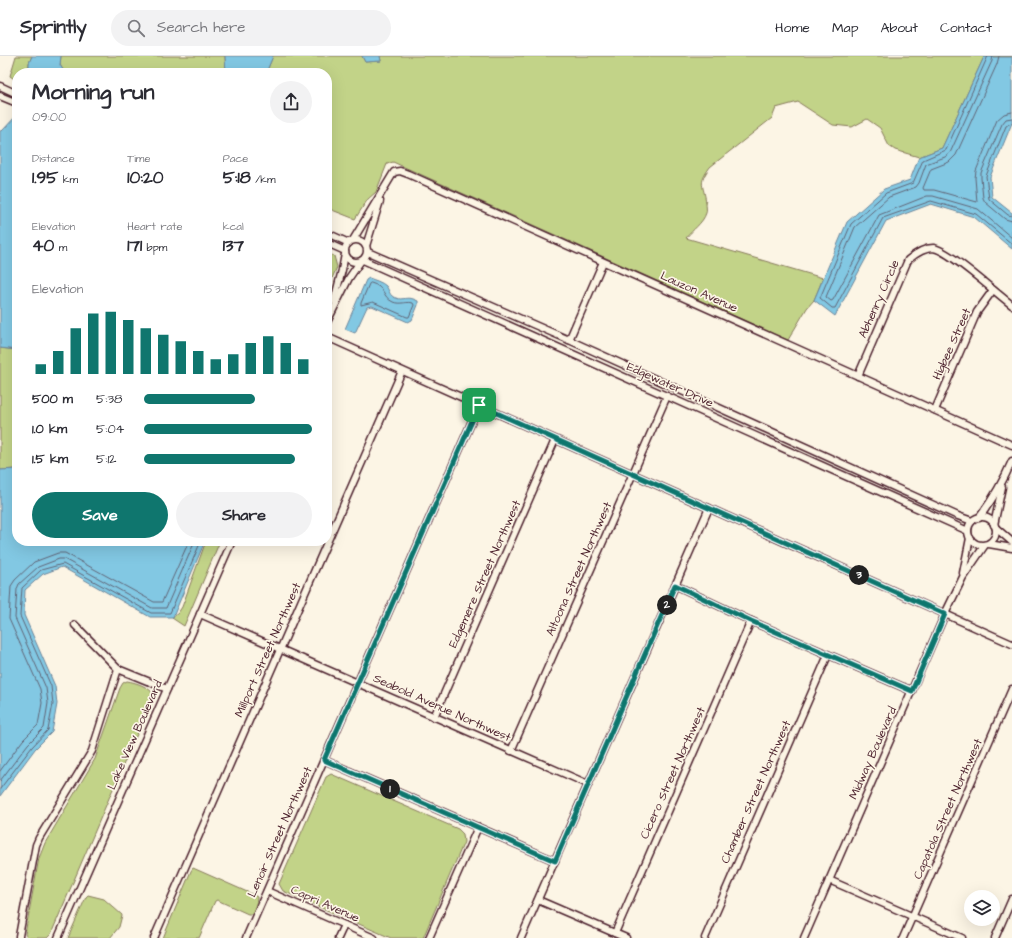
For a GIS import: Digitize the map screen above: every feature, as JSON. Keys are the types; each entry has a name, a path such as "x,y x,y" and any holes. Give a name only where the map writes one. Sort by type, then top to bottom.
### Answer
{"street":[{"path":"0,86 12,92"},
{"path":"0,96 12,101"},
{"name":"Lauzon Avenue","path":"351,241 394,172 408,174 1012,445"},
{"name":"Lauzon Avenue","path":"367,249 384,190"},
{"path":"332,235 351,241 361,241 367,249 362,261 349,278 332,311"},
{"path":"332,305 342,270 345,252 351,241"},
{"path":"332,246 345,252 351,261 362,261"},
{"name":"Abhenry Circle","path":"858,376 900,276 908,260 915,254 933,248 941,251 956,260 1012,305"},
{"name":"Edgewater Drive","path":"367,249 972,521"},
{"name":"Edgewater Drive","path":"362,261 968,531"},
{"path":"569,340 603,262"},
{"name":"Higbee Street","path":"935,410 977,312 993,290"},
{"path":"332,339 1012,644"},
{"name":"Millport Street Northwest","path":"332,531 402,371"},
{"name":"Altoona Street Northwest","path":"511,750 666,396"},
{"name":"Lenoir Street Northwest","path":"246,938 479,405"},
{"name":"Edgemere Street Northwest","path":"434,717 556,440"},
{"path":"979,518 1003,481 1012,460"},
{"path":"987,544 994,539 1003,481"},
{"path":"521,938 709,508"},
{"path":"1012,542 995,526 990,519 979,518 972,521 968,531 970,538 974,543 1012,548"},
{"name":"Midway Boulevard","path":"963,577 970,538"},
{"name":"Midway Boulevard","path":"804,938 945,614 963,577 987,544"},
{"name":"Lake View Boulevard","path":"58,938 230,546"},
{"name":"Millport Street Northwest","path":"154,938 325,546"},
{"path":"675,585 751,621 912,691"},
{"name":"Seabold Avenue Northwest","path":"200,614 588,784"},
{"name":"Cicero Street Northwest","path":"615,933 751,621"},
{"path":"75,625 118,669 167,689"},
{"name":"Chamber Street Northwest","path":"704,938 828,655"},
{"path":"19,938 36,845 92,751 118,669"},
{"name":"Capatola Street Northwest","path":"903,938 1012,689"},
{"path":"324,760 555,861"},
{"path":"430,938 478,828"},
{"path":"829,880 962,938"},
{"name":"Capri Avenue","path":"266,891 374,938"},
{"path":"995,938 1012,899"},
{"path":"538,900 626,938"},
{"path":"338,938 344,925"}],"green space":[{"path":"16,56 32,56 29,63 29,68 12,68"},
{"path":"61,56 225,56 226,68 62,68 60,65"},
{"path":"273,56 362,56 365,62 381,61 380,56 1012,56 984,57 942,148 919,157 895,150 889,146 880,128 867,119 852,127 833,125 798,102 776,108 772,118 710,167 702,181 706,203 705,217 686,238 823,278 814,300 807,308 788,340 393,162 387,164 376,192 368,199 355,219 332,210 332,68 268,68"},
{"path":"332,255 334,256 337,267 332,278"},
{"path":"0,348 12,349 12,469 0,470"},
{"path":"204,546 218,546 184,626 172,618 182,607"},
{"path":"127,681 146,687 154,695 153,701 130,749 51,934 47,938 27,938 25,934 39,858 45,843 95,759 120,688 123,683"},
{"path":"331,774 458,829 463,834 464,842 423,938 391,938 283,891 279,884 326,777"},
{"path":"193,868 257,897 254,910 252,914 248,914 217,900 215,901 199,938 163,938 191,871"},
{"path":"88,895 104,899 122,915 119,927 110,938 68,938"}],"water":[{"path":"32,56 61,56 60,65 62,68 29,68 29,63"},
{"path":"225,56 273,56 268,68 226,68"},
{"path":"362,56 380,56 381,61 365,62"},
{"path":"984,57 1012,57 1012,123 990,177 992,197 1012,213 1012,249 974,217 931,204 886,221 835,316 814,300 847,222 884,189 910,180 919,157 942,148"},
{"path":"12,120 12,349 0,348 0,131 3,130"},
{"path":"369,278 384,285 394,297 399,299 411,298 418,301 418,305 412,320 408,322 372,306 367,307 355,333 345,329 366,280"},
{"path":"12,469 12,546 203,546 173,617 150,617 62,567 43,574 25,590 24,615 55,686 57,704 52,732 35,749 0,796 0,470"}],"route":[{"path":"479,405 945,614 912,691 751,621 675,585 555,861 324,760 479,405"}]}
